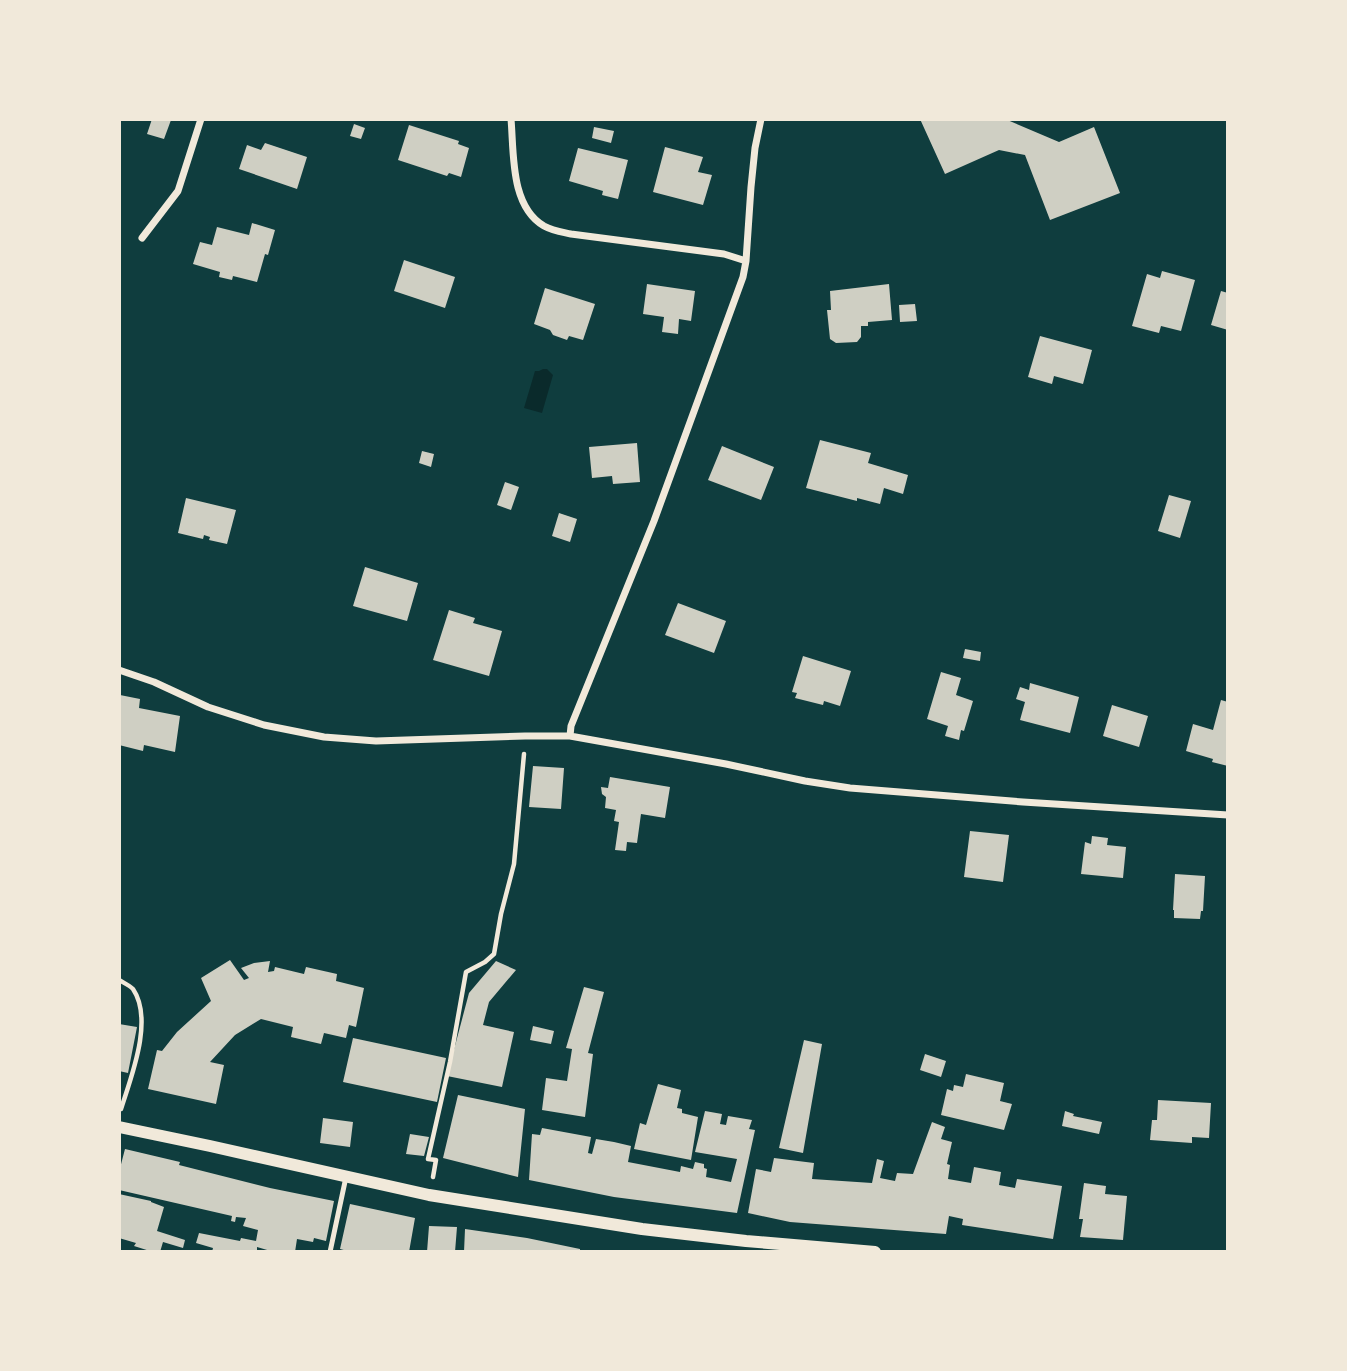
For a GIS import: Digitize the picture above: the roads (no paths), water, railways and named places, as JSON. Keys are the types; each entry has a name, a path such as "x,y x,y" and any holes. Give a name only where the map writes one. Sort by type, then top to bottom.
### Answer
{"street":[{"path":"142,238 178,191 201,119"},
{"path":"511,119 515,165 523,202 544,226 571,234 724,254 746,261"},
{"path":"570,736 575,716 673,471 733,306 746,261 755,148 761,119"},
{"path":"119,670 154,682 208,707 264,725 324,737 376,741 570,736 850,788 1228,815"},
{"path":"119,1127 429,1195 642,1229 875,1252"}],"lane":[{"path":"330,1252 346,1177"}],"water":[{"path":"543,369 553,375 542,413 524,408 535,371"}]}
